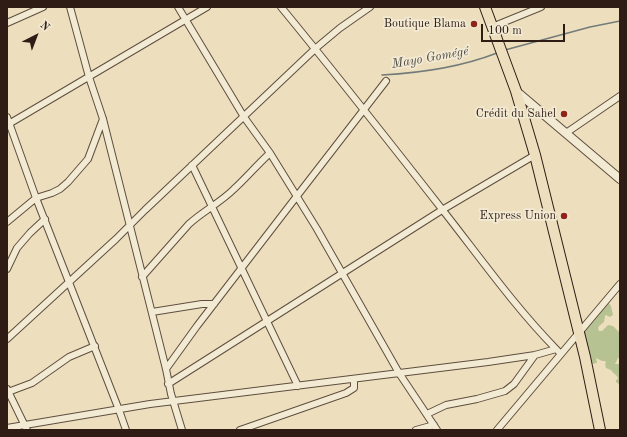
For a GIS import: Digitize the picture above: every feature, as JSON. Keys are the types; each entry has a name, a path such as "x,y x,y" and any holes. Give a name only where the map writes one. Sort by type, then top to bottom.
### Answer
{"highway":[{"path":"485,7 516,91 535,155 578,334 585,357 600,430"}],"street":[{"path":"7,23 43,7"},
{"path":"70,7 89,77 103,119 131,224 142,277 166,369 172,401 182,430"},
{"path":"178,7 244,117 270,153 343,273 399,373 435,427 416,430"},
{"path":"126,430 8,122 89,77 207,7"},
{"path":"281,7 316,48 495,278 544,337 561,354"},
{"path":"7,339 116,239 316,48 340,28 370,7"},
{"path":"492,27 541,7"},
{"path":"166,369 296,196 386,81"},
{"path":"516,91 620,179"},
{"path":"566,133 620,96"},
{"path":"7,222 36,198 60,189 84,164 88,158 103,119"},
{"path":"142,277 197,216 212,207 234,190 270,153"},
{"path":"168,384 442,210 535,155"},
{"path":"192,165 298,386"},
{"path":"7,269 19,244 45,219"},
{"path":"497,430 620,284"},
{"path":"152,312 202,304 214,304"},
{"path":"26,428 8,390 32,383 69,357 94,346"},
{"path":"7,428 26,428 150,404 488,362 535,355 556,349"},
{"path":"427,414 454,402 477,399 505,391 518,379 535,355"},
{"path":"240,430 346,393 354,388 354,379"}],"green space":[{"path":"607,301 611,306 613,315 610,317 606,315 604,322 598,328 599,331 602,331 608,325 613,326 620,333 620,358 618,358 615,364 620,364 620,385 616,382 618,379 617,376 611,370 606,368 605,361 596,358 597,363 591,364 578,335 585,326 589,326 590,322"}],"waterway":[{"name":"Mayo Gomégé","path":"505,50 590,27 620,21"},
{"name":"Mayo Gomégé","path":"382,75 411,73 455,66 497,53"}],"place":[{"name":"Boutique Blama","path":"474,24"},
{"name":"Crédit du Sahel","path":"564,114"},
{"name":"Express Union","path":"564,216"}]}
